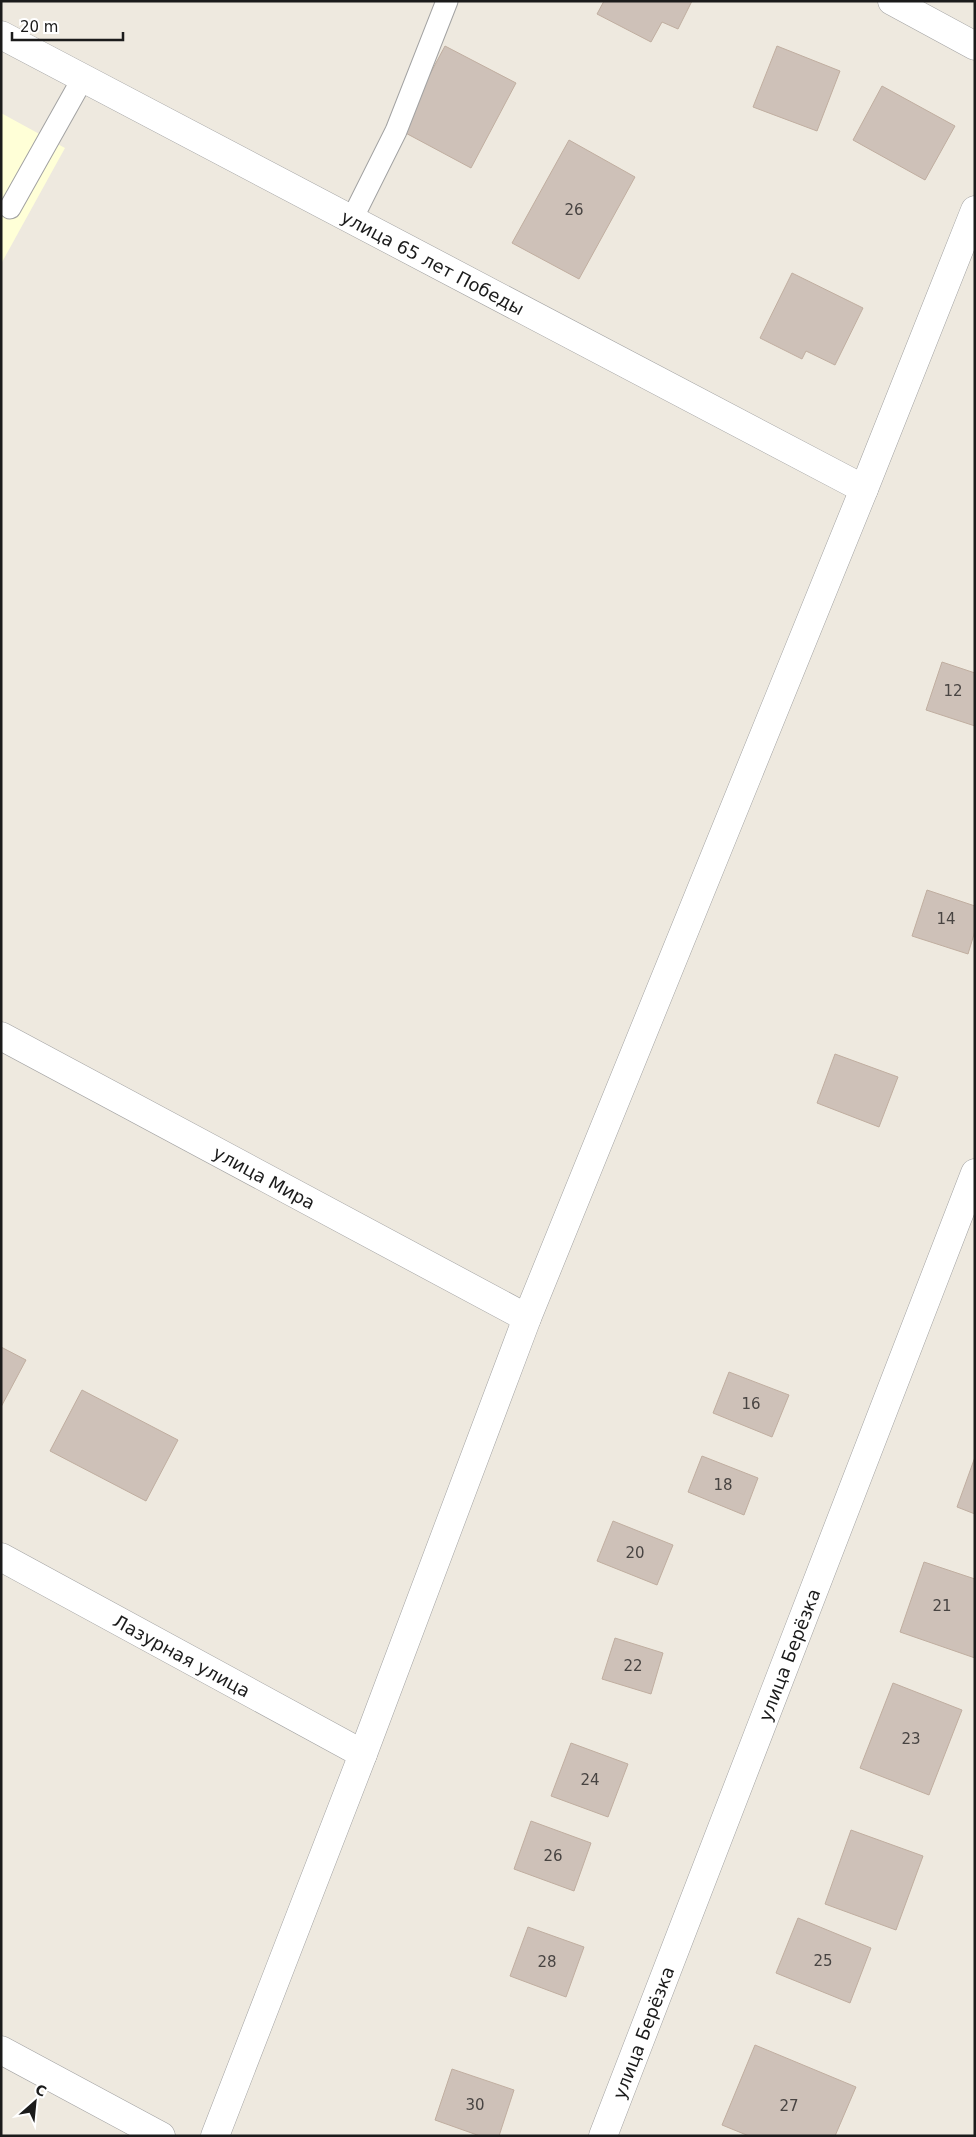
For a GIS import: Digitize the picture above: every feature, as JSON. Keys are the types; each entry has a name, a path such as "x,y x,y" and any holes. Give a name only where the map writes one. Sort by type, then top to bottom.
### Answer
{"street":[{"path":"892,1 975,46"},
{"name":"улица 65 лет Победы","path":"1,35 864,489"},
{"path":"215,2136 363,1754 527,1318 864,489 975,210"},
{"name":"улица Мира","path":"1,1036 527,1318"},
{"name":"улица Берёзка","path":"603,2136 975,1172"},
{"name":"Лазурная улица","path":"1,1557 363,1754"},
{"path":"1,2050 160,2136"}],"lane":[{"path":"352,219 396,131 447,1"},
{"path":"4,212 83,78"}],"shaded area":[{"path":"1,113 65,148 1,264"}],"building":[{"path":"604,1 692,1 678,29 662,22 651,42 597,14"},
{"path":"445,46 516,83 471,168 400,130"},
{"path":"777,46 840,71 817,131 753,107"},
{"path":"882,86 955,126 925,180 853,140"},
{"path":"569,140 635,177 579,279 512,243"},
{"path":"792,273 863,308 835,365 806,351 802,359 760,338"},
{"path":"942,662 975,673 975,726 926,710"},
{"path":"927,890 975,906 975,931 968,954 912,936"},
{"path":"835,1054 898,1077 879,1127 817,1103"},
{"path":"1,1347 26,1360 1,1407"},
{"path":"729,1372 789,1395 772,1437 713,1413"},
{"path":"82,1390 178,1440 146,1501 50,1451"},
{"path":"702,1456 758,1478 744,1515 688,1492"},
{"path":"975,1457 975,1514 957,1507"},
{"path":"613,1521 673,1545 657,1585 597,1561"},
{"path":"924,1562 975,1579 975,1658 900,1632"},
{"path":"615,1638 663,1653 651,1694 602,1679"},
{"path":"893,1683 962,1710 929,1795 860,1768"},
{"path":"571,1743 628,1764 608,1817 551,1796"},
{"path":"531,1821 591,1843 574,1891 514,1869"},
{"path":"851,1830 923,1856 896,1930 825,1904"},
{"path":"798,1918 871,1948 850,2003 776,1973"},
{"path":"528,1927 584,1947 566,1997 510,1976"},
{"path":"755,2045 856,2087 835,2136 749,2136 722,2125"},
{"path":"452,2069 514,2090 499,2136 480,2136 435,2120"}]}
